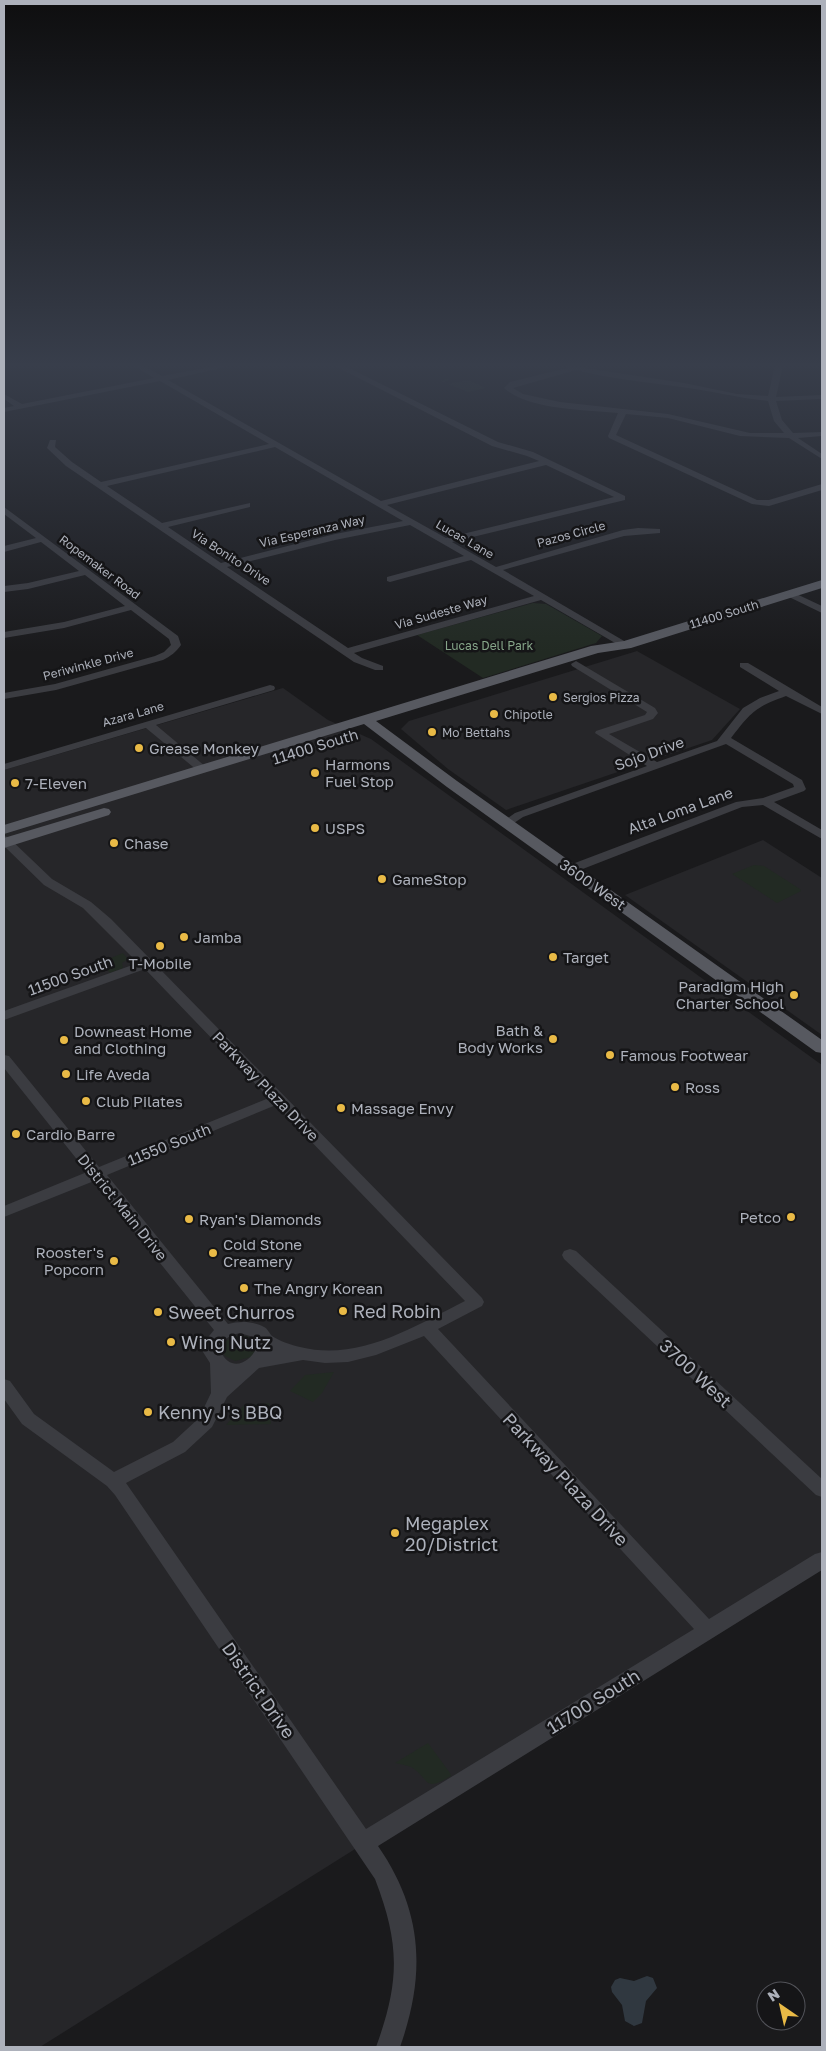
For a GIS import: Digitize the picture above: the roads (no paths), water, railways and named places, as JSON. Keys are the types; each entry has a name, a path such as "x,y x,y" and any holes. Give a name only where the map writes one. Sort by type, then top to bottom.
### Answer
{"main road":[{"name":"11400 South","path":"4,839 126,805 313,734 371,723 596,649 626,645 822,584"},
{"name":"11400 South","path":"4,839 371,723 607,655 626,645"},
{"name":"3600 West","path":"371,723 507,823 822,1048"}],"street":[{"name":"Via Bonito Drive","path":"66,461 346,652 363,663 379,668"},
{"path":"100,485 207,461"},
{"name":"Lucas Lane","path":"303,461 626,645"},
{"path":"666,461 755,502 769,503 822,488"},
{"path":"379,504 547,462 622,498 445,541"},
{"path":"160,526 248,505"},
{"name":"Ropemaker Road","path":"4,510 174,638 175,648"},
{"name":"Via Esperanza Way","path":"220,566 334,537 411,522"},
{"name":"Pazos Circle","path":"494,570 628,532 656,531"},
{"path":"4,548 43,539"},
{"path":"390,579 472,557"},
{"path":"4,589 86,572"},
{"path":"790,594 822,610"},
{"name":"Via Sudeste Way","path":"346,652 542,597"},
{"path":"4,635 64,625 133,607"},
{"name":"Periwinkle Drive","path":"4,696 56,687 142,663 165,656 175,648"},
{"path":"576,664 651,710 653,713 649,717 600,733 655,766"},
{"path":"744,665 822,711"},
{"name":"Azara Lane","path":"4,767 270,688"},
{"name":"Sojo Drive","path":"507,823 519,815 716,745 725,739 747,710 764,700 787,692"},
{"path":"148,724 208,773"},
{"name":"Alta Loma Lane","path":"571,869 740,804 765,800 800,789 800,784 725,739"},
{"path":"765,800 822,835"},
{"name":"Parkway Plaza Drive","path":"4,839 48,882 88,905 476,1302 385,1346 364,1352 343,1356 303,1354 253,1364"},
{"name":"11500 South","path":"4,1016 146,964"},
{"name":"District Main Drive","path":"4,1059 224,1331"},
{"name":"11550 South","path":"4,1212 278,1099"},
{"name":"3700 West","path":"570,1255 822,1490"},
{"path":"112,1481 179,1447 206,1422 220,1393 266,1351 266,1340 256,1330 240,1327 224,1331 214,1340 211,1352 218,1363 220,1393"},
{"name":"Parkway Plaza Drive","path":"426,1327 707,1630"},
{"name":"Parkway Plaza Drive","path":"266,1340 303,1354"},
{"path":"218,1363 232,1368 253,1364"},
{"name":"District Drive","path":"4,1386 28,1419 112,1481 143,1521 384,1872 396,1904 405,1943 402,2001 388,2047"},
{"name":"11700 South","path":"364,1843 822,1560"}],"place":[{"name":"Sergios Pizza","path":"553,697"},
{"name":"Chipotle","path":"494,714"},
{"name":"Mo' Bettahs","path":"432,732"},
{"name":"Grease Monkey","path":"139,748"},
{"name":"Harmons Fuel Stop","path":"315,773"},
{"name":"7-Eleven","path":"15,783"},
{"name":"USPS","path":"315,828"},
{"name":"Chase","path":"114,843"},
{"name":"GameStop","path":"382,879"},
{"name":"Jamba","path":"184,937"},
{"name":"T-Mobile","path":"160,946"},
{"name":"Target","path":"553,957"},
{"name":"Paradigm High Charter School","path":"794,995"},
{"name":"Bath & Body Works","path":"553,1039"},
{"name":"Downeast Home and Clothing","path":"64,1040"},
{"name":"Famous Footwear","path":"610,1055"},
{"name":"Life Aveda","path":"66,1074"},
{"name":"Ross","path":"675,1087"},
{"name":"Club Pilates","path":"86,1101"},
{"name":"Massage Envy","path":"341,1108"},
{"name":"Cardio Barre","path":"16,1134"},
{"name":"Petco","path":"791,1217"},
{"name":"Ryan's Diamonds","path":"189,1219"},
{"name":"Cold Stone Creamery","path":"213,1253"},
{"name":"Rooster's Popcorn","path":"114,1261"},
{"name":"The Angry Korean","path":"244,1288"},
{"name":"Red Robin","path":"343,1311"},
{"name":"Sweet Churros","path":"158,1312"},
{"name":"Wing Nutz","path":"171,1342"},
{"name":"Kenny J's BBQ","path":"148,1412"},
{"name":"Megaplex 20/District","path":"395,1533"}],"park label":[{"name":"Lucas Dell Park","path":"489,645"}]}
